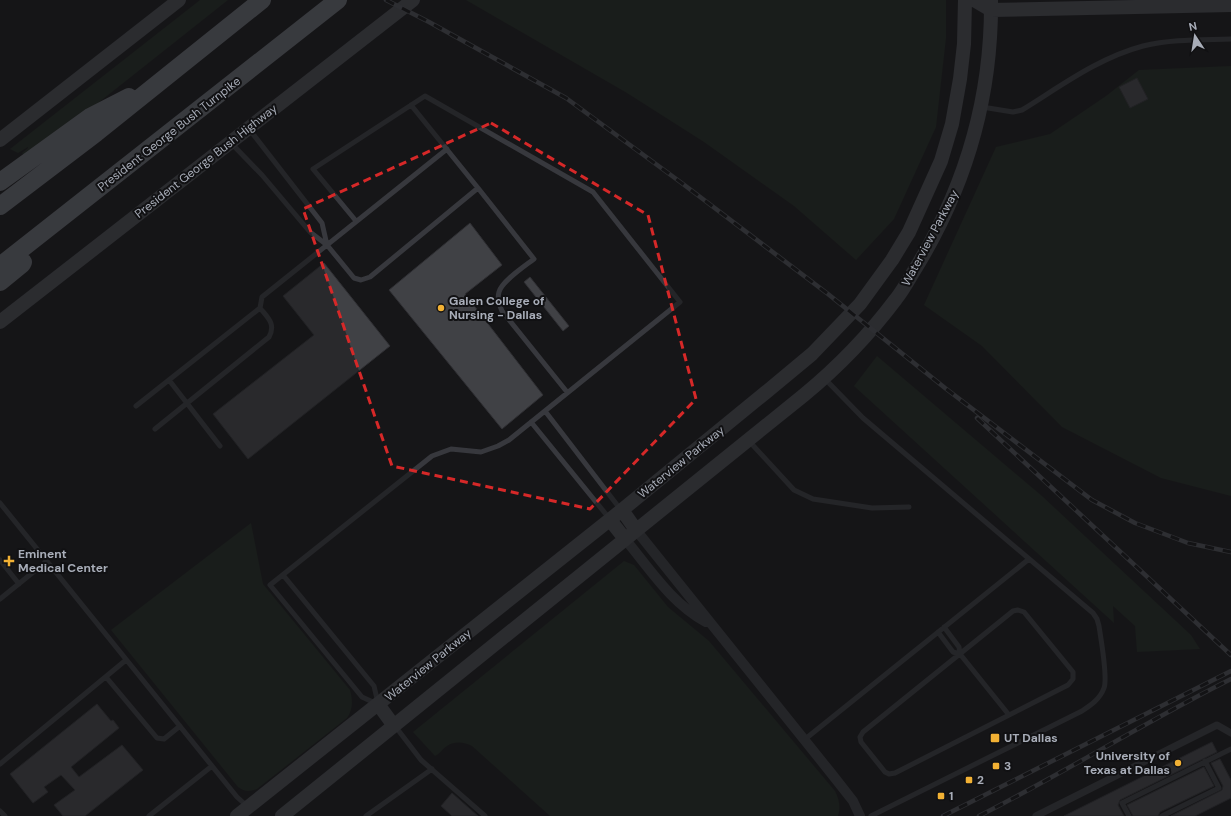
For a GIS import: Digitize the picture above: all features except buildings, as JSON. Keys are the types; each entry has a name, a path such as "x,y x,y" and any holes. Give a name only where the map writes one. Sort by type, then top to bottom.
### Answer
{"highway":[{"path":"0,206 96,134 262,0"},
{"name":"President George Bush Turnpike","path":"0,266 338,0"},
{"path":"0,182 90,117 160,82"},
{"path":"0,282 22,264 32,242"}],"main road":[{"path":"0,140 179,0"},
{"name":"President George Bush Highway","path":"0,322 413,0"},
{"name":"Waterview Parkway","path":"237,816 610,520 812,354 860,304 892,260 909,232 941,161 952,124 960,79 964,44 965,0"},
{"path":"974,0 991,5 1231,5"},
{"name":"Waterview Parkway","path":"282,816 824,379 863,340 897,298 925,253 944,217 958,184 970,151 981,107 987,62 991,5"},
{"path":"622,510 630,534"},
{"path":"610,520 630,534"},
{"path":"378,704 394,726"}],"street":[{"path":"630,534 668,593 678,603 712,625"},
{"path":"630,534 712,625 853,801 860,816"},
{"path":"1036,816 1217,724 1231,733"}],"lane":[{"path":"981,107 1013,112 1022,110 1083,71 1115,56 1143,46 1188,40 1231,39"},
{"path":"356,221 313,169 425,96 592,192 680,302 509,440 481,452 451,449 432,456 270,585 362,697 378,704"},
{"path":"411,105 534,259 503,284 499,291 498,300 502,310 567,392"},
{"path":"248,128 322,223 327,245"},
{"path":"230,142 262,175 310,232 327,245 354,278 361,280 370,277 478,188"},
{"path":"136,406 260,308 262,297 447,149"},
{"path":"155,429 269,337 272,330 271,322 260,308"},
{"path":"824,379 863,418 1093,613 1100,626 1105,674 1104,688 1096,701 1082,710 871,816"},
{"path":"169,380 186,404 220,446"},
{"path":"545,411 622,510"},
{"path":"531,422 610,520"},
{"path":"749,440 794,490 813,499 872,508 909,508"},
{"path":"0,503 237,797 248,806"},
{"path":"804,740 1029,558"},
{"path":"0,560 19,584"},
{"path":"0,599 47,561"},
{"path":"283,575 374,686 378,704"},
{"path":"1018,610 1024,612 1073,672 1073,679 1068,685 894,773 889,774 885,772 861,742 860,737 863,732 960,654 1013,611 1018,610"},
{"path":"944,627 959,647 960,654 1009,715"},
{"path":"938,632 953,652 960,654"},
{"path":"0,764 126,660"},
{"path":"106,677 157,738 164,739 180,726"},
{"path":"394,726 421,760 484,816"},
{"path":"1129,816 1122,803 1231,749"},
{"path":"1162,816 1219,788 1205,761"},
{"path":"150,816 212,766"},
{"path":"366,816 432,769"},
{"path":"0,811 4,816"}],"highlighted area":[{"path":"491,123 648,215 696,399 590,509 392,466 303,209"}],"shaded area":[{"path":"200,0 228,0 64,130 26,157 22,153 28,147 18,153 10,149"},
{"path":"466,0 946,0 946,38 936,127 894,219 856,260 794,206 704,142 627,93"},
{"path":"1231,66 1231,496 1161,478 1062,427 982,346 924,305 996,147 1050,134 1106,96 1139,70"},
{"path":"877,356 1042,496 1191,635 1200,649 1137,652 1135,626 1113,606 1114,623 854,386"},
{"path":"251,523 263,584 350,690 352,701 347,718 257,789 247,791 238,787 111,630"},
{"path":"624,561 634,565 668,607 709,641 835,791 839,803 838,816 550,816 472,746 463,743 453,743 445,747 435,756 413,732"}],"railway":[{"path":"386,0 429,22 566,98 683,184 828,294 945,388 1092,500 1135,523 1188,543 1231,552"},
{"path":"977,418 1231,655"},
{"path":"943,816 1231,671"},
{"path":"979,816 1011,800 1167,712 1231,679"}],"place":[{"name":"Galen College of Nursing - Dallas","path":"441,308"},
{"name":"Eminent Medical Center","path":"9,561"},
{"name":"UT Dallas","path":"995,738"},
{"name":"University of Texas at Dallas","path":"1178,763"},
{"name":"3","path":"996,766"},
{"name":"2","path":"969,780"},
{"name":"1","path":"941,796"}]}
